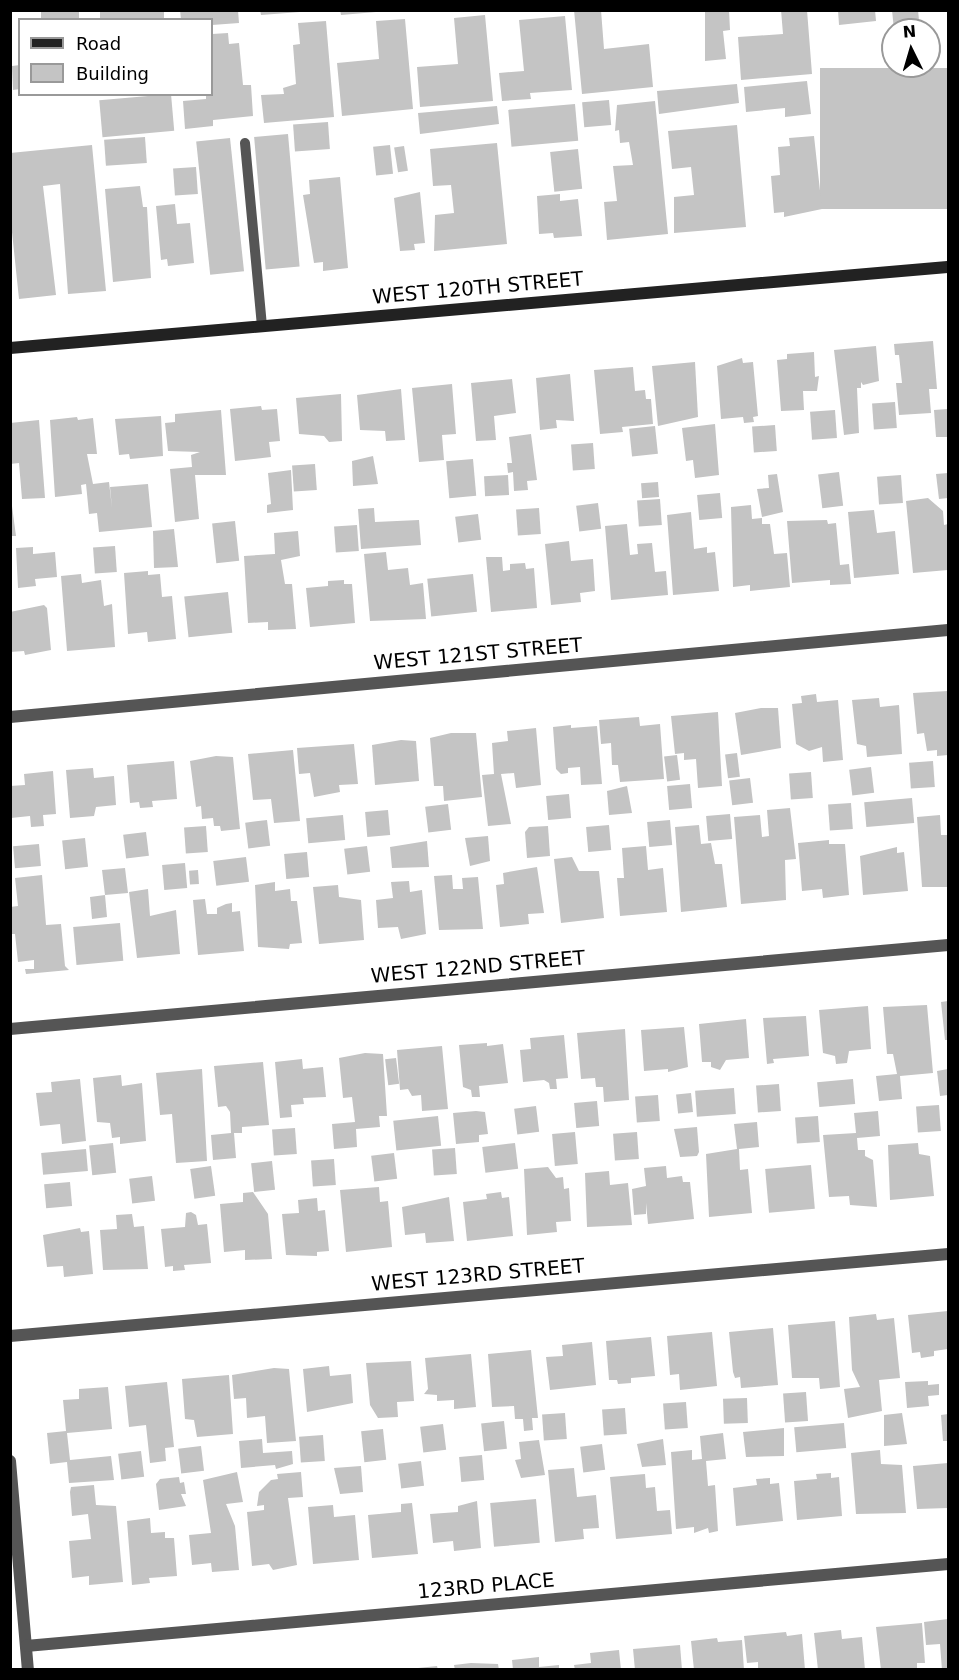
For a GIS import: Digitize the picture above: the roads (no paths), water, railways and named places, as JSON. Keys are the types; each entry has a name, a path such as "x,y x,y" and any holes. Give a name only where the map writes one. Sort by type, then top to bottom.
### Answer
{"main road":[{"name":"WEST 120TH STREET","path":"10,348 948,267"}],"street":[{"name":"WEST 121ST STREET","path":"10,717 948,630"},
{"name":"WEST 122ND STREET","path":"10,1029 948,945"},
{"name":"WEST 123RD STREET","path":"10,1336 948,1254"},
{"path":"10,1461 28,1670"},
{"name":"123RD PLACE","path":"26,1646 948,1564"}],"lane":[{"path":"245,143 262,326"}]}
